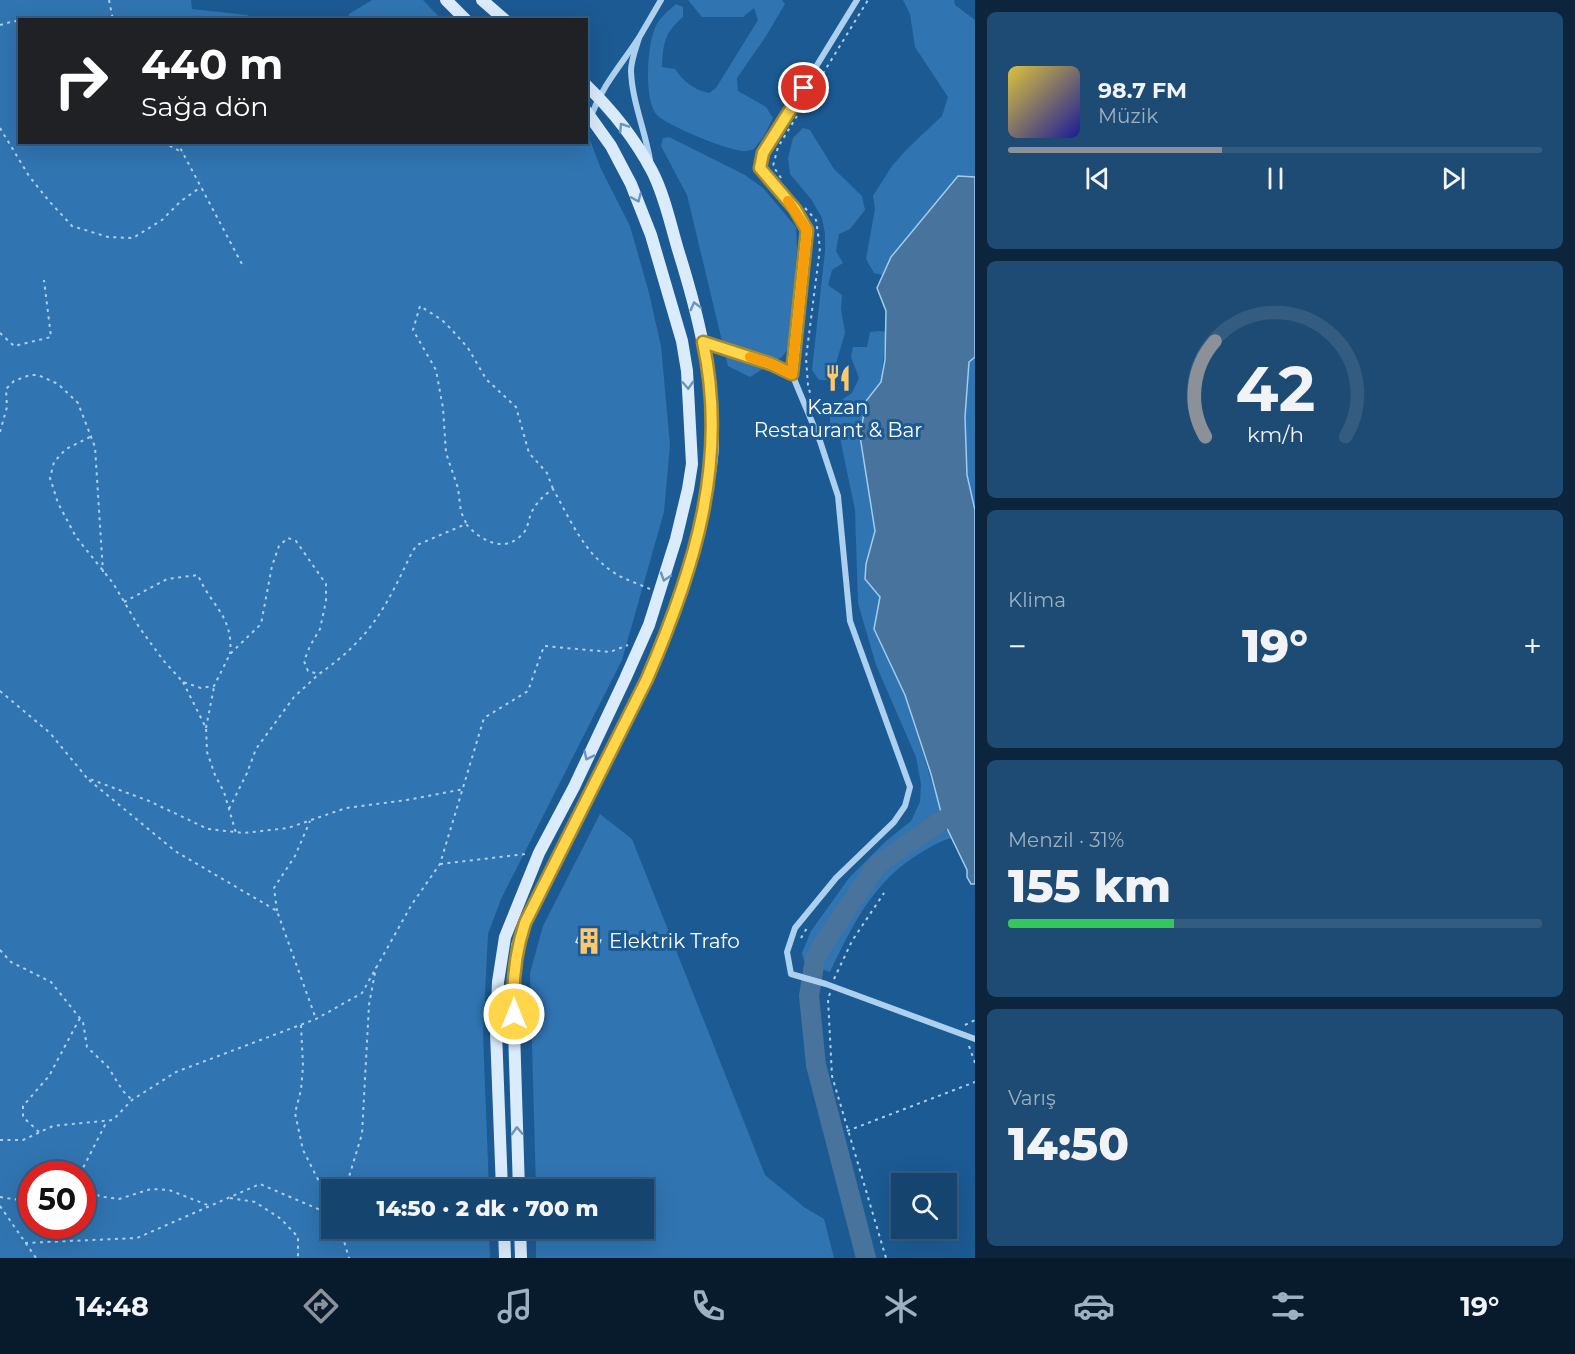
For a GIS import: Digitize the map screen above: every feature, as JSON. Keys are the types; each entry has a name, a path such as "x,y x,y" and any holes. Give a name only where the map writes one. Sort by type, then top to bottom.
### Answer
{"main road":[{"path":"446,0 464,18"},
{"path":"482,0 503,18"},
{"path":"519,1179 513,998 517,946 530,912 647,679 664,640 697,540 711,467 710,381 703,342 688,285 652,172 613,112 588,87"},
{"path":"502,1179 496,1032 498,982 505,937 539,853 574,787 642,639 660,592 676,539 692,464 687,371 682,341 642,209 611,147 589,114"},
{"path":"504,1239 505,1258"},
{"path":"520,1239 521,1258"}],"street":[{"path":"589,114 661,0"},
{"path":"857,0 763,153 760,168 795,209 807,230 792,374 820,441 838,495 850,621 910,787 905,806 894,822 836,878 795,928 787,952 791,974 829,985 975,1039"},
{"path":"639,38 631,68 634,98 646,139 652,172"},
{"path":"703,342 771,364 792,374"}],"path":[{"path":"109,0 113,18"},
{"path":"0,25 18,22"},
{"path":"0,128 29,176 72,226 108,237 133,238 162,220 181,201 201,187"},
{"path":"167,144 183,153"},
{"path":"178,144 243,266"},
{"path":"0,333 14,346 51,337 44,280"},
{"path":"553,489 536,505 526,529 512,542 501,545 489,543 466,524 461,512 458,488 446,453 443,408 436,370 412,330 420,306 442,320 452,330 468,348 486,379 516,407 529,453 547,473 570,524 598,560 617,575 660,592"},
{"path":"0,432 8,407 6,389 14,381 30,375 38,375 58,384 78,403 95,447 103,572"},
{"path":"90,436 66,449 54,462 50,478 58,503 76,537 103,572 163,660 183,682 206,728"},
{"path":"229,809 256,749 294,698 363,637 384,610 417,545 466,524"},
{"path":"236,833 207,752 206,728 214,686 230,654 261,624 272,566 279,546 288,538 296,541 326,584 326,601 320,629 304,661 308,671 319,674"},
{"path":"124,602 167,579 198,575 202,586 221,612 231,640 230,654"},
{"path":"0,1140 23,1140 53,1126 113,1120 132,1100 176,1072 316,1019 362,993 412,904 440,864 484,718 528,691 544,646 610,652 642,639"},
{"path":"183,682 201,688 214,686"},
{"path":"0,691 50,733 87,778 175,851 277,911"},
{"path":"87,778 149,801 208,829 236,833 288,828 346,808 464,789"},
{"path":"311,820 295,856 274,888 277,911 316,1019"},
{"path":"440,864 539,853"},
{"path":"884,893 852,941 829,985 828,999 832,1076 886,1258"},
{"path":"0,950 11,962 51,982 83,1023 87,1047 108,1066 123,1091 132,1100"},
{"path":"348,1179 362,1134 369,1005 377,964"},
{"path":"39,1132 23,1116 23,1106 49,1076 80,1018"},
{"path":"301,1024 303,1066 301,1090 295,1113 303,1150 321,1185"},
{"path":"847,1131 975,1082"},
{"path":"87,1161 108,1121"},
{"path":"25,1243 137,1238 260,1184 321,1210"},
{"path":"96,1195 119,1199 151,1189 168,1190 210,1206"},
{"path":"0,1197 18,1200"},
{"path":"228,1198 255,1202 282,1219 298,1237 298,1258"},
{"path":"0,1206 36,1258"},
{"path":"343,1239 349,1258"}],"shaded area":[{"path":"0,0 191,0 192,9 247,15 252,18 18,18 18,144 588,144 588,135 601,169 630,226 661,346 670,445 664,512 622,660 501,899 488,934 483,1033 489,1179 321,1179 321,1239 489,1239 490,1258 0,1258"},
{"path":"372,0 423,0 440,18 348,18 349,14"},
{"path":"688,0 782,0 785,4 737,78 738,91 766,107 773,118 754,149 738,150 699,137 662,119 652,106 648,72 652,36 659,21 676,4 683,7 683,17 672,28 666,39 662,67 675,69 689,84 709,93 716,88 758,20 754,8 743,17 702,17"},
{"path":"903,0 954,0 955,5 975,20 975,177 958,177 891,257 883,275 874,273 866,259 875,209 873,196 892,166 942,116 948,97 915,47 910,14"},
{"path":"803,128 810,130 834,169 862,196 865,210 850,229 839,234 836,251 843,263 832,270 828,285 842,295 841,309 845,333 834,370 827,380 819,380 812,370 825,234 822,218 811,199 790,174 788,158 793,138"},
{"path":"669,137 745,175 763,188 796,227 797,248 790,346 782,357 750,377 728,366 687,195 661,146 663,138"},
{"path":"958,176 975,177 975,357 969,362 965,417 967,475 975,510 975,884 971,884 967,877 967,870 943,820 931,774 905,695 874,629 880,597 865,579 866,564 875,531 860,436 866,401 881,382 885,360 886,311 877,288 891,257"},
{"path":"870,332 886,332 881,382 866,401 860,436 875,531 866,564 880,597 874,629 905,695 941,812 870,867 839,908 809,963 804,961 802,953 811,931 849,878 886,841 911,821 920,802 921,784 916,757 876,665 858,603 855,510 840,438 830,422 830,408 852,393 859,378 851,357 853,347 867,347"},
{"path":"975,358 975,510 967,475 965,417 969,362"},
{"path":"600,814 632,839 765,1175 804,1207 824,1219 834,1258 536,1258 536,1239 654,1239 654,1179 536,1179 530,973 543,926"},
{"path":"948,830 952,838 933,846 905,863 878,890 847,937 830,972 821,969 820,960 836,930 883,869 931,835"}],"building":[{"name":"Elektrik Trafo","path":"581,931 601,940 596,951 576,942"}],"waterway":[{"path":"866,1258 816,1065 809,996 815,959 877,865 943,820"}],"slow traffic":[{"path":"750,357 792,374 807,230 788,201"}],"place":[{"name":"Kazan Restaurant & Bar","path":"838,378"},
{"name":"Elektrik Trafo","path":"589,941"}],"route":[{"path":"514,1014 514,970 517,946 525,923 647,679 686,579 697,540 711,467 713,441 710,381 703,342 771,364 792,374 807,230 795,209 760,168 763,153 804,88"}]}
